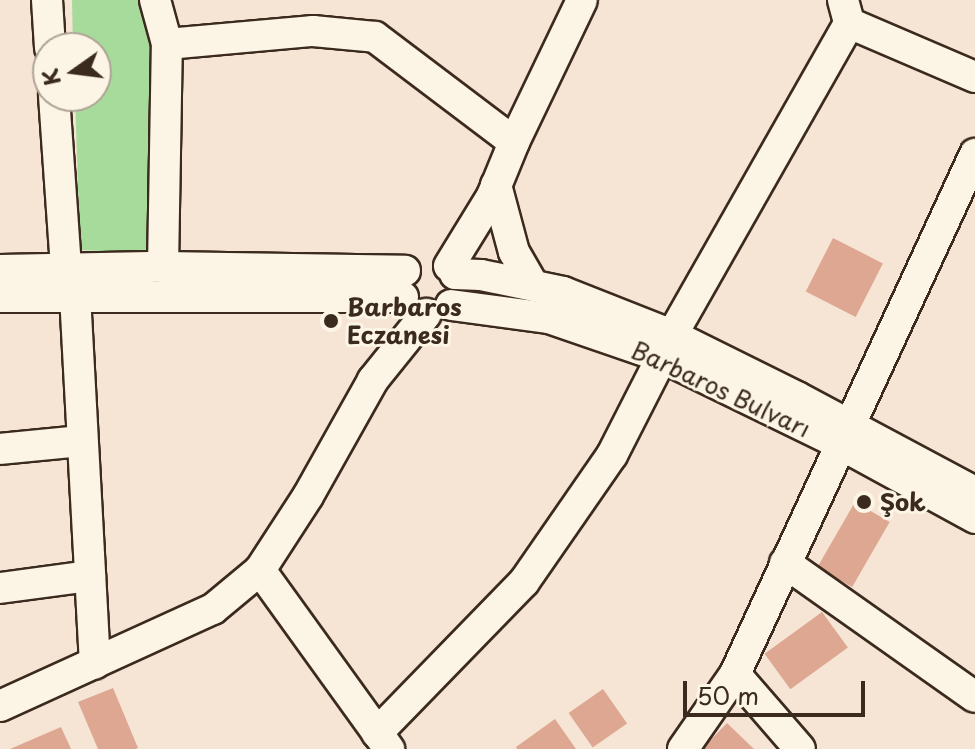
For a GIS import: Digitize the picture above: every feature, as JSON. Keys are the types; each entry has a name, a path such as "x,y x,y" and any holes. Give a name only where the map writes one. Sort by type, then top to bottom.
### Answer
{"street":[{"path":"47,0 49,32"},
{"path":"155,0 167,44 163,267"},
{"path":"0,706 213,609 260,570 308,496 373,380 373,360 428,286 497,180 582,0"},
{"path":"260,570 383,741 524,582 612,455 846,11 975,77"},
{"path":"167,44 313,31 375,37 514,142"},
{"path":"55,112 82,441 95,663"},
{"path":"683,749 735,674 975,154"},
{"path":"497,180 502,217 514,252 534,286"},
{"name":"Barbaros Bulvarı","path":"0,297 163,267 428,286 667,346"},
{"name":"Barbaros Bulvarı","path":"0,270 70,282 534,286 563,292 844,434 975,492"},
{"name":"Barbaros Bulvarı","path":"844,434 975,518"},
{"path":"0,449 82,441"},
{"path":"785,563 975,697"},
{"path":"0,588 90,576"},
{"path":"735,674 800,749"}],"green space":[{"path":"72,0 149,0 167,44 163,254 80,250 76,112 112,112 112,32 73,32"}],"building":[{"path":"833,238 883,263 856,317 806,291"},
{"path":"855,502 890,522 852,587 818,567"},
{"path":"822,612 848,648 790,689 765,654"},
{"path":"113,688 138,748 98,749 78,702"},
{"path":"603,689 627,723 593,747 569,713"},
{"path":"555,719 576,749 517,749 516,747"},
{"path":"727,723 754,749 702,749"},
{"path":"61,727 71,749 10,749"}],"place":[{"name":"Barbaros Eczanesi","path":"331,321"},
{"name":"Şok","path":"864,502"}]}
